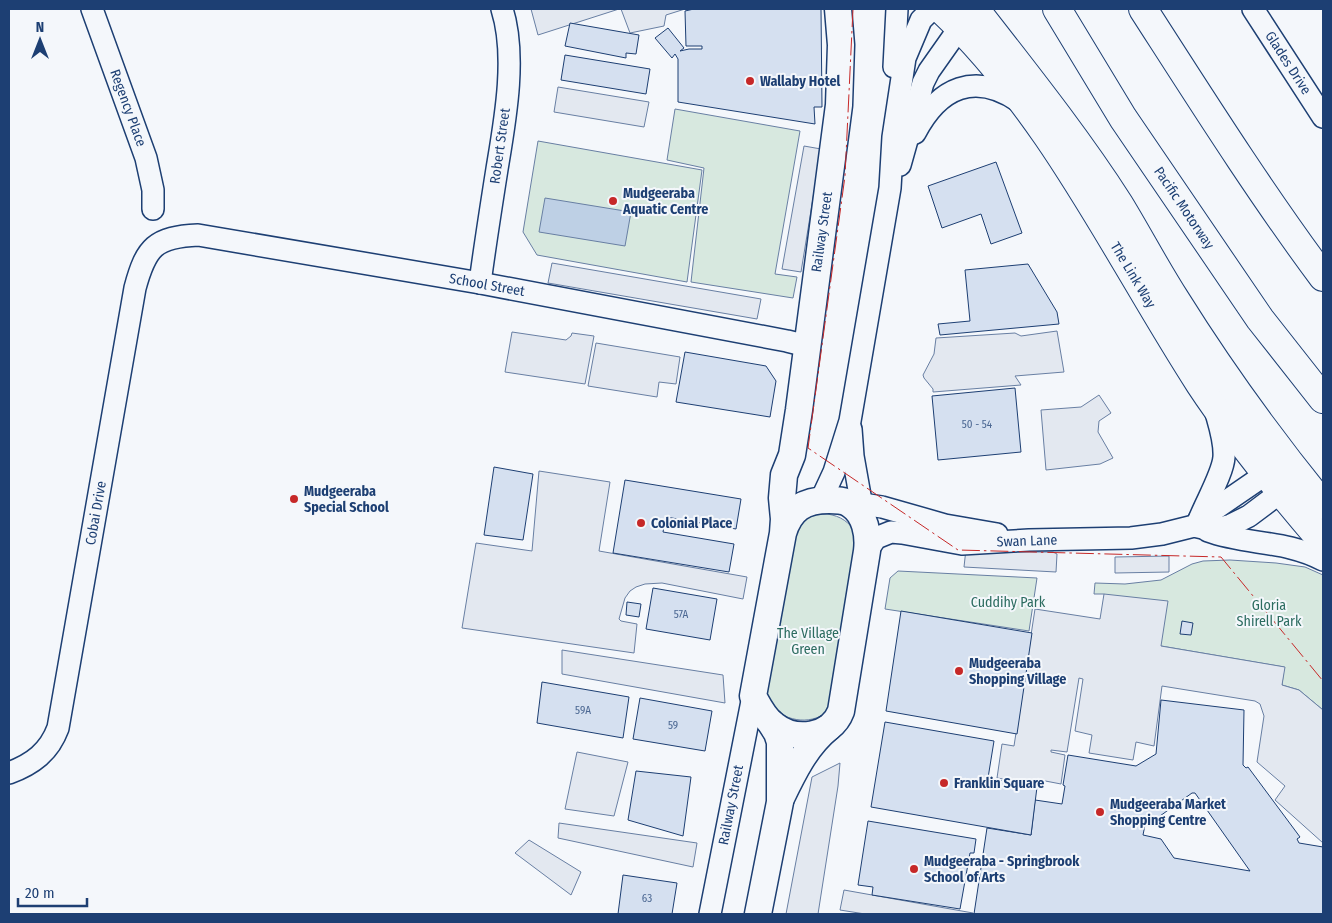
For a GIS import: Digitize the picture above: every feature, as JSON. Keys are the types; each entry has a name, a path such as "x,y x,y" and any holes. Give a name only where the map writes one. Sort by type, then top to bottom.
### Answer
{"main road":[{"name":"Pacific Motorway","path":"1057,9 1123,118 1156,167 1260,319 1323,399"},
{"path":"1143,9 1213,118 1323,277"},
{"path":"961,13 1006,48 1118,204 1175,299 1256,420 1323,505"},
{"name":"The Link Way","path":"961,13 978,46 1027,107 1068,165 1159,319 1214,405 1273,483 1323,542"},
{"path":"1273,483 1292,467"}],"street":[{"name":"Regency Place","path":"92,9 146,158 153,190 153,209"},
{"name":"Robert Street","path":"480,283 506,113 508,40 502,9"},
{"name":"Railway Street","path":"783,533 783,482 786,468 792,455 833,151 842,66 838,9"},
{"path":"846,514 834,472 850,421 890,188 897,9"},
{"path":"893,137 905,58 921,20 932,9"},
{"name":"Glades Drive","path":"1253,9 1323,117"},
{"path":"899,168 922,84 961,13"},
{"path":"890,188 912,138 924,117 937,102 950,93 972,86 986,86 1011,97 1027,107"},
{"name":"School Street","path":"165,240 176,237 198,236 480,283 807,346"},
{"name":"Cobai Drive","path":"9,773 36,759 48,748 58,728 135,288 148,252 165,240"},
{"path":"1214,405 1223,439 1224,458 1220,474 1198,525 1233,538 1287,546 1323,560"},
{"path":"780,802 801,760 815,741 836,721 841,710 846,514 853,456 850,421"},
{"name":"Railway Street","path":"792,455 802,480 846,514"},
{"name":"Swan Lane","path":"846,514 876,538 891,532 962,544 1029,540 1131,538 1162,534 1198,525 1217,529 1231,525 1249,516 1273,483"},
{"name":"Railway Street","path":"710,914 786,522 803,505 846,514"},
{"path":"846,514 887,508 945,525 1029,540"},
{"path":"753,696 777,733 780,742 780,802 758,914"},
{"path":"770,722 782,730 794,734 814,734 828,728"}],"green space":[{"path":"675,109 800,131 775,274 797,277 793,298 691,282 704,168 667,160"},
{"name":"Mudgeeraba Aquatic Centre","path":"538,141 702,170 687,282 537,255 523,232"},
{"name":"The Village Green","path":"827,514 844,520 857,534 832,706 818,717 808,720 792,719 772,706 766,691 796,525 811,515"},
{"name":"Gloria Shirell Park","path":"1230,560 1305,567 1323,575 1323,710 1299,690 1282,685 1284,667 1161,646 1104,594 1094,594 1095,583 1125,584 1161,580 1192,564 1203,561"},
{"name":"Cuddihy Park","path":"898,571 1037,578 1029,631 885,609 890,578"}],"shaded area":[{"path":"531,9 619,9 538,35"},
{"path":"621,9 685,9 666,15 664,26 630,33"},
{"path":"558,87 649,102 644,127 554,112"},
{"path":"804,146 821,149 801,272 782,269"},
{"path":"552,263 761,299 757,319 548,283"},
{"path":"1057,331 1064,372 1015,376 1021,385 933,392 933,389 924,378 923,375 934,354 936,338 1015,333 1021,336"},
{"path":"512,332 566,340 572,333 594,336 585,384 505,372"},
{"path":"596,343 680,357 676,384 659,382 657,397 588,386"},
{"path":"1099,395 1111,413 1099,421 1098,432 1113,458 1100,464 1046,470 1041,410 1081,407"},
{"path":"539,471 610,482 599,551 747,577 743,599 662,583 645,584 636,587 625,598 619,619 637,624 634,653 462,628 476,543 532,551"},
{"path":"966,549 1003,552 1053,552 1057,554 1056,572 964,567"},
{"path":"1169,556 1169,572 1115,573 1115,557"},
{"path":"1104,594 1168,601 1161,646 1285,667 1282,685 1299,690 1323,710 1323,843 1275,800 1285,786 1257,762 1264,716 1260,704 1255,701 1162,686 1154,746 1136,742 1133,760 1089,753 1092,735 1075,731 1083,679 1079,678 1067,752 1051,750 1051,752 1065,755 1061,784 1035,779 1034,784 997,778 1002,744 1014,746 1035,609 1100,619"},
{"path":"562,650 723,675 725,703 562,674"},
{"path":"577,752 628,762 614,816 565,809"},
{"path":"840,763 818,914 786,914 812,777"},
{"path":"559,823 697,843 693,867 558,838"},
{"path":"529,840 581,872 571,895 515,853"},
{"path":"844,890 973,914 865,914 840,910"}],"water":[{"path":"545,198 631,212 625,246 539,232"}],"building":[{"name":"Wallaby Hotel","path":"694,9 821,9 822,107 814,107 815,124 678,102 678,59 675,54 672,58 655,38 668,28 684,48 680,51 702,49 702,46 686,46 685,11"},
{"path":"570,23 639,35 636,54 626,53 626,58 565,46"},
{"path":"565,55 650,69 646,94 561,80"},
{"path":"996,162 1022,233 991,244 981,214 942,228 928,186"},
{"path":"1028,264 1057,312 1059,324 940,335 938,324 970,321 965,270"},
{"path":"685,352 766,366 776,381 770,417 676,402"},
{"path":"1015,388 1021,452 938,460 932,396"},
{"path":"494,467 533,474 523,540 484,535"},
{"name":"Colonial Place","path":"625,480 741,499 736,529 666,517 663,532 734,544 729,572 613,553"},
{"path":"653,588 717,599 710,640 646,629"},
{"path":"627,602 641,604 639,617 626,615"},
{"name":"Mudgeeraba Shopping Village","path":"901,611 1032,633 1017,734 886,711"},
{"path":"1182,621 1193,623 1191,635 1180,634"},
{"path":"542,682 629,697 623,738 537,723"},
{"path":"640,698 712,711 705,751 633,739"},
{"name":"Mudgeeraba Market Shopping Centre","path":"1161,700 1244,710 1243,765 1246,768 1248,767 1300,837 1297,839 1299,843 1323,847 1323,914 974,914 987,828 1031,835 1035,800 1062,804 1068,755 1136,766 1156,754","holes":["1192,793 1195,793 1250,871 1174,858 1161,839 1143,835 1146,820 1153,821"]},
{"name":"Franklin Square","path":"885,722 994,741 988,778 1037,787 1031,835 871,807"},
{"path":"636,771 691,777 683,836 628,820"},
{"name":"Mudgeeraba - Springbrook School of Arts","path":"868,821 976,839 974,853 970,853 960,909 872,895 873,887 858,885"},
{"path":"623,875 677,883 672,914 618,914"}],"power":[{"path":"853,9 845,176 808,448 958,550 1221,557 1323,681"}],"place":[{"name":"Wallaby Hotel","path":"750,81"},
{"name":"Mudgeeraba Aquatic Centre","path":"613,201"},
{"name":"Mudgeeraba Special School","path":"294,499"},
{"name":"Colonial Place","path":"641,523"},
{"name":"Mudgeeraba Shopping Village","path":"959,671"},
{"name":"Franklin Square","path":"944,783"},
{"name":"Mudgeeraba Market Shopping Centre","path":"1100,812"},
{"name":"Mudgeeraba - Springbrook School of Arts","path":"914,869"}]}
